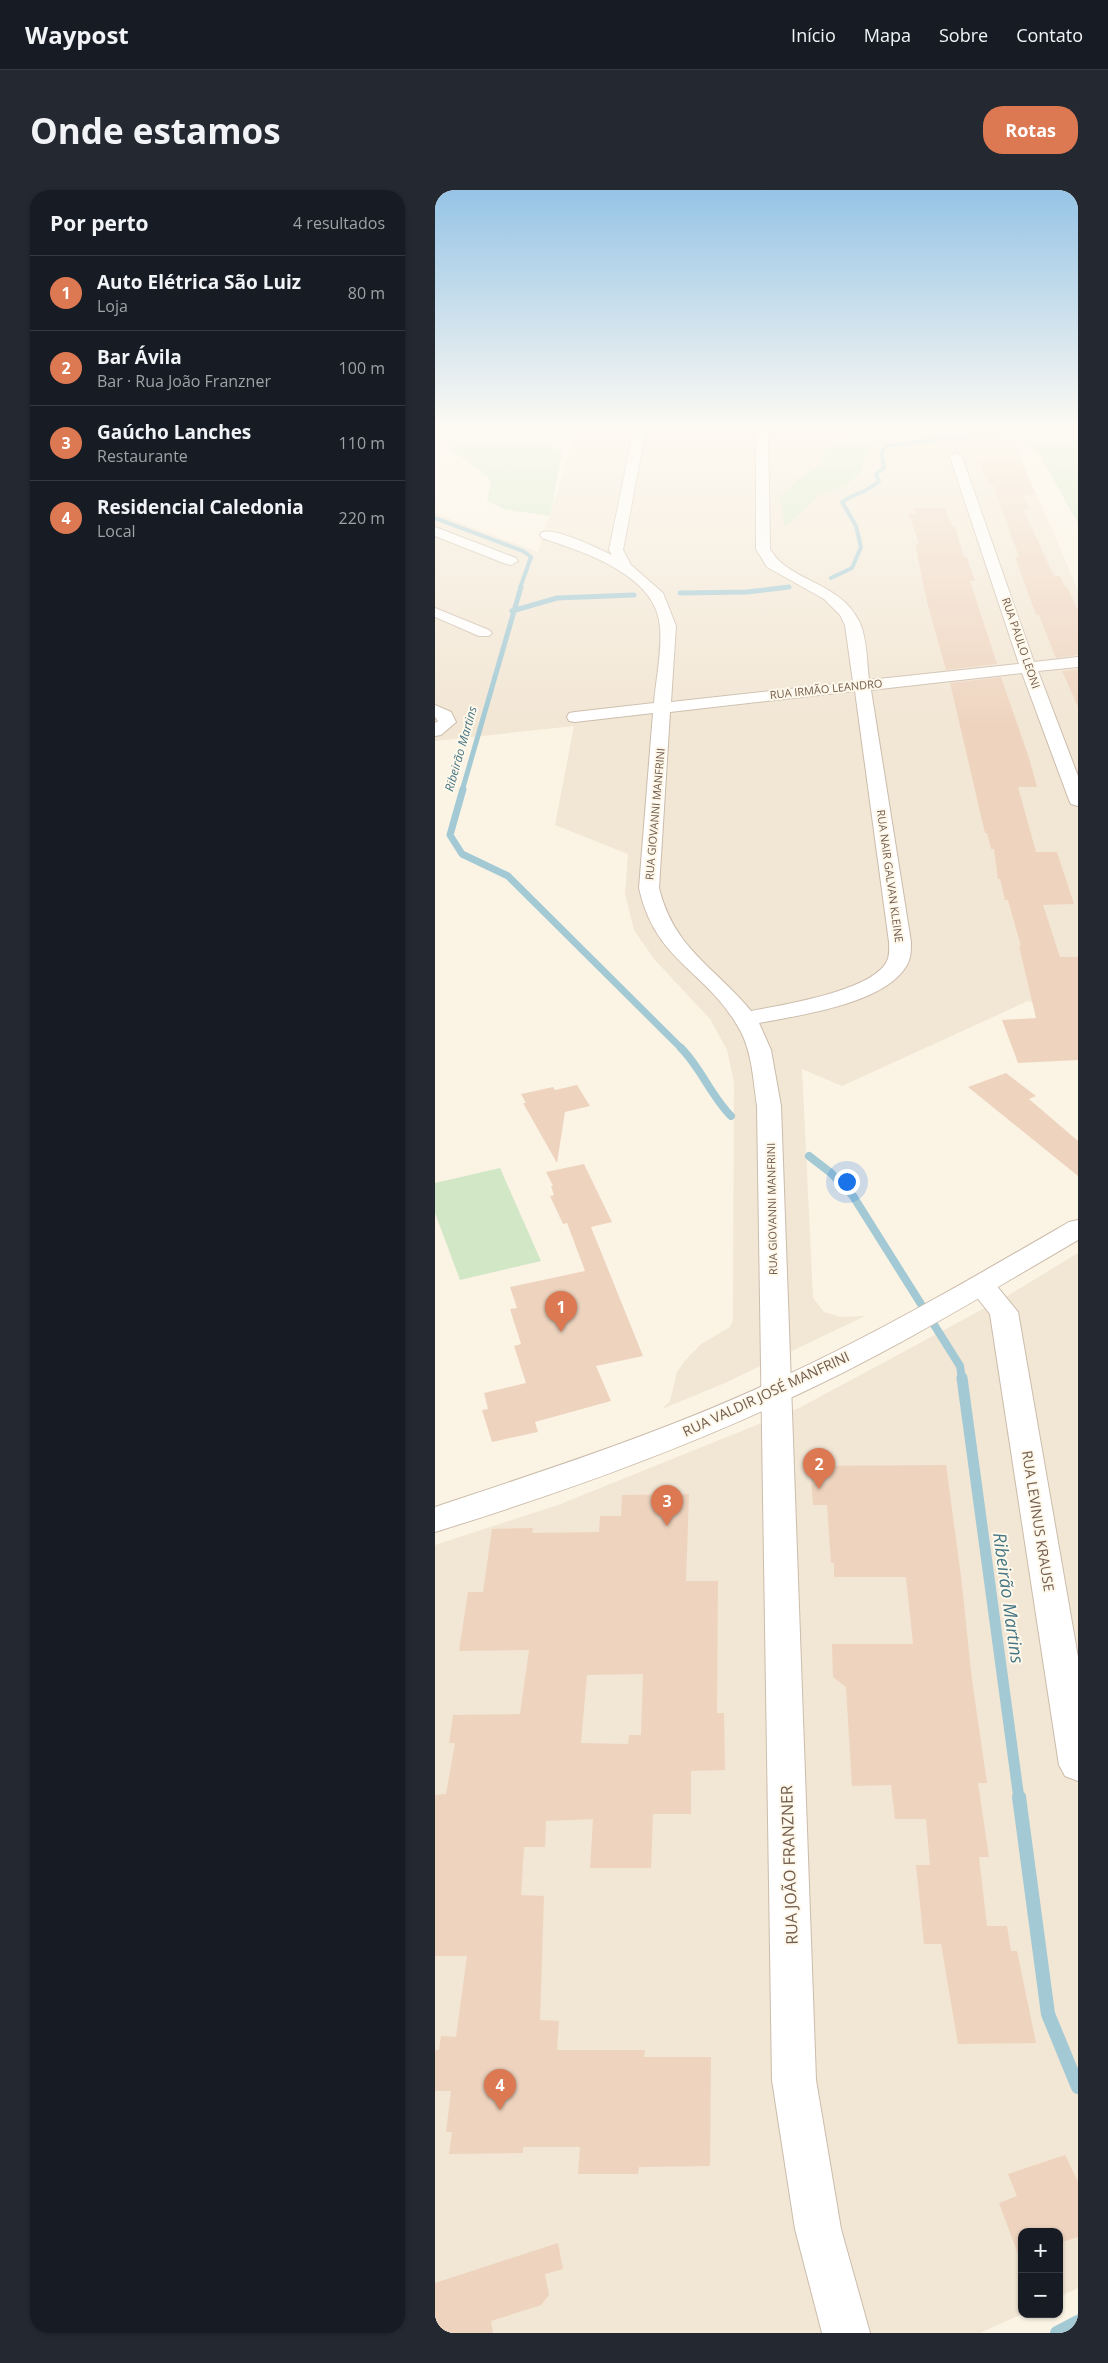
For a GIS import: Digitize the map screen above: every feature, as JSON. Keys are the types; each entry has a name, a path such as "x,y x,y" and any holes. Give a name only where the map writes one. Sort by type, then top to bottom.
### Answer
{"street":[{"name":"RUA GIOVANNI MANFRINI","path":"620,528 616,550 625,567 658,596 669,626 649,888 650,899 661,928 673,945 734,1004 745,1019 758,1044 769,1106 776,1392"},
{"name":"RUA NAIR GALVAN KLEINE","path":"745,1019 833,999 868,987 891,972 900,956 900,942 853,625 849,614 840,603 820,589 772,564 763,549 763,528"},
{"name":"RUA PAULO LEONI","path":"981,528 1078,800"},
{"path":"435,532 511,561"},
{"path":"547,535 589,549 625,567"},
{"path":"435,612 483,633"},
{"name":"RUA IRMÃO LEANDRO","path":"575,717 1078,662"},
{"path":"435,710 445,716 447,722 435,731"},
{"name":"RUA VALDIR JOSÉ MANFRINI","path":"435,1520 603,1463 693,1428 776,1392 900,1329 981,1285 1078,1228"},
{"name":"RUA LEVINUS KRAUSE","path":"981,1285 1004,1312 1078,1765"},
{"name":"RUA JOÃO FRANZNER","path":"776,1392 794,2080 818,2229 846,2333"}],"shaded area":[{"path":"435,528 475,528 538,552 546,528 1051,528 1078,590 1078,1015 1028,1001 842,1086 802,1069 813,1298 824,1312 841,1317 865,1316 725,1383 662,1409 670,1401 677,1372 684,1362 701,1344 730,1327 733,1320 734,1082 727,1050 710,1019 654,959 634,930 625,894 628,854 555,825 574,726 435,741"},
{"path":"1078,1253 1078,2288 1063,2295 1063,2228 1018,2228 1018,2316 980,2333 435,2333 435,1545 558,1505 801,1407 1009,1295"}],"green space":[{"path":"500,1168 541,1261 460,1280 435,1213 435,1183"}],"building":[{"path":"914,528 955,528 964,557 967,557 975,581 970,581 997,664 946,670 927,602 916,544 919,544"},
{"path":"1009,528 1032,528 1054,576 1060,576 1078,610 1078,655 1056,658 1039,615 1036,615 1015,557 1019,557"},
{"path":"1078,669 1078,707 1062,671"},
{"path":"1001,677 1037,787 1018,787 1036,852 1057,852 1074,904 1043,905 1060,957 1078,957 1078,1060 1018,1063 1002,1020 1036,1018 1019,946 1021,946 1008,900 1005,900 1000,879 998,879 994,849 991,849 987,833 985,833 950,683"},
{"path":"1006,1073 1036,1096 1029,1099 1078,1141 1078,1176 968,1087"},
{"path":"577,1085 590,1106 565,1112 557,1163 523,1103 526,1103 521,1094 553,1087 555,1090"},
{"path":"584,1164 612,1222 591,1227 643,1356 596,1366 611,1401 535,1422 538,1432 492,1442 482,1410 488,1409 484,1393 526,1383 514,1346 521,1344 510,1309 517,1308 510,1287 585,1271 567,1223 563,1224 550,1196 554,1195 551,1186 553,1186 546,1172"},
{"path":"946,1465 961,1576 972,1680 987,1783 978,1783 989,1857 979,1857 987,1926 1007,1926 1011,1951 1017,1951 1036,2043 958,2044 941,1944 924,1944 916,1865 930,1865 926,1819 895,1819 891,1785 852,1786 846,1687 833,1677 832,1644 913,1644 906,1577 834,1577 834,1563 831,1563 827,1505 813,1505 810,1466"},
{"path":"689,1494 686,1581 718,1581 717,1713 724,1713 725,1770 691,1771 691,1814 653,1814 651,1868 590,1868 593,1819 546,1821 545,1847 524,1847 521,1895 544,1896 540,2020 559,2021 557,2050 645,2050 644,2057 711,2057 710,2166 639,2167 638,2174 578,2174 580,2147 523,2147 523,2153 449,2154 452,2132 446,2132 451,2091 435,2091 435,2050 439,2050 441,2036 456,2037 467,1956 435,1956 435,1795 446,1794 455,1743 449,1743 453,1715 520,1714 529,1650 459,1651 468,1592 483,1592 492,1529 533,1528 532,1533 599,1532 600,1516 621,1516 622,1495","holes":["643,1674 641,1735 629,1735 628,1744 581,1743 587,1675"]},
{"path":"1065,2155 1078,2182 1078,2237 1063,2242 1063,2228 1018,2228 1018,2254 999,2203 1017,2196 1008,2174"},
{"path":"558,2243 563,2269 545,2274 549,2295 541,2305 491,2321 493,2333 435,2333 435,2283"}],"waterway":[{"name":"Ribeirão Martins","path":"462,528 523,551 531,557 520,588"},
{"path":"831,578 852,568 861,547 856,528"},
{"name":"Ribeirão Martins","path":"514,610 521,587"},
{"path":"680,593 747,592 789,587 783,588"},
{"path":"514,610 557,598 634,595"},
{"name":"Ribeirão Martins","path":"462,791 514,610"},
{"name":"Ribeirão Martins","path":"463,789 450,835 462,854 508,876 681,1048"},
{"name":"Ribeirão Martins","path":"681,1048 731,1116"},
{"name":"Ribeirão Martins","path":"809,1156 831,1173 853,1196 960,1366 962,1379"},
{"name":"Ribeirão Martins","path":"962,1378 1019,1799"},
{"name":"Ribeirão Martins","path":"1019,1797 1048,2014 1078,2087"},
{"path":"1057,2333 1078,2322"}],"place":[{"name":"Auto Elétrica São Luiz","path":"561,1332"},
{"name":"Bar Ávila","path":"819,1489"},
{"name":"Gaúcho Lanches","path":"667,1526"},
{"name":"Residencial Caledonia","path":"500,2110"}]}
